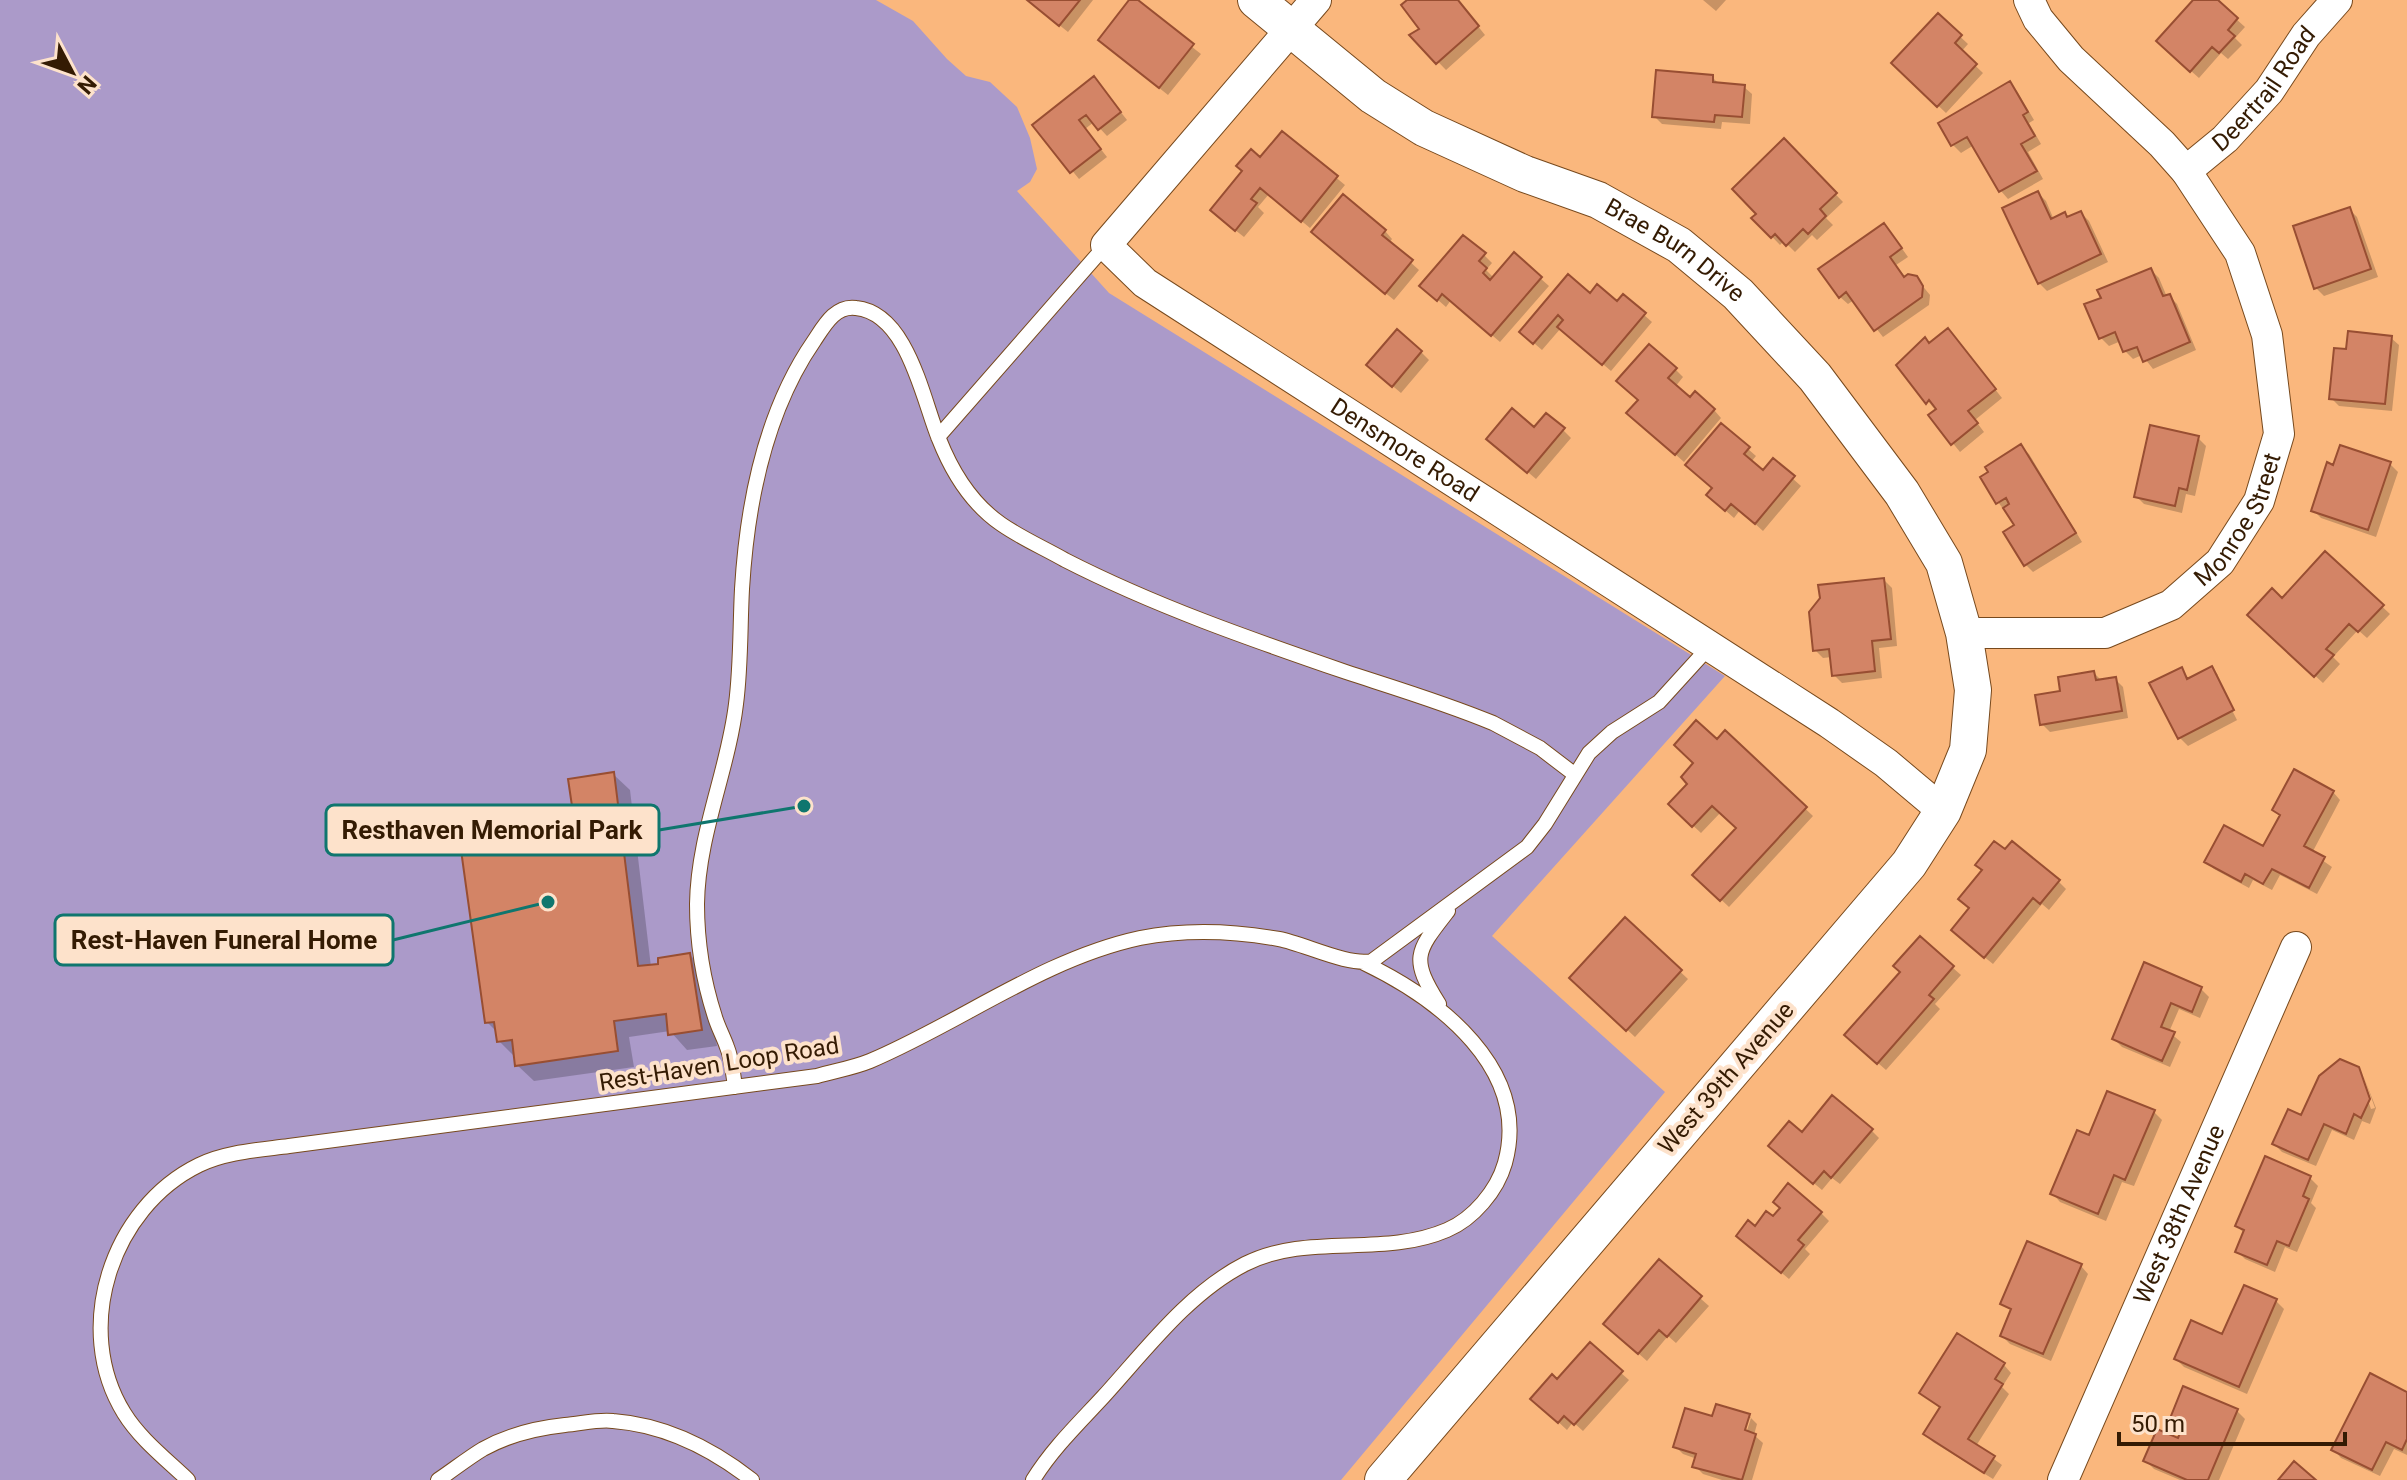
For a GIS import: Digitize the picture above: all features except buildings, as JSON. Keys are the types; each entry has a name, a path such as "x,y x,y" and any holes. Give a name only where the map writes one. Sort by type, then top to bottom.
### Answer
{"street":[{"name":"Brae Burn Drive","path":"1256,0 1373,96 1424,128 1525,174 1598,200 1679,245 1738,294 1815,377 1902,493 1944,563 1964,633"},
{"path":"1106,245 1316,0"},
{"name":"Monroe Street","path":"1964,633 2105,633 2171,605 2220,562 2259,501 2279,434 2267,335 2240,253 2186,171 2162,144 2071,59 2038,19 2029,0"},
{"name":"Deertrail Road","path":"2186,171 2225,139 2269,91 2306,35 2337,0"},
{"name":"Densmore Road","path":"1106,245 1145,283 1860,744 1943,811"},
{"name":"West 39th Avenue","path":"1383,1480 1909,864 1943,811 1968,750 1973,690 1964,633"},
{"name":"West 38th Avenue","path":"2063,1480 2296,947"}],"lane":[{"path":"938,437 1106,245"},
{"path":"735,1087 731,1058 716,1023 703,972 697,902 710,813 736,706 746,539 755,488 783,396 808,349 835,313 848,307 862,308 877,316 903,345 912,359 938,437 969,495 1001,525 1096,576 1181,613 1484,719 1540,748 1574,774"},
{"path":"1364,963 1372,961 1527,847 1545,824 1574,774 1599,743 1659,702 1710,646"},
{"path":"1033,1480 1056,1449 1164,1330 1200,1295 1246,1263 1306,1247 1412,1242 1450,1229 1485,1201 1503,1171 1508,1153 1510,1114 1506,1094 1495,1070 1447,1017 1425,982 1419,958 1432,931 1458,898"},
{"name":"Rest-Haven Loop Road","path":"188,1480 140,1434 124,1413 109,1380 101,1338 101,1303 110,1266 125,1237 147,1206 174,1180 201,1164 237,1154 817,1076 865,1063 1031,979 1140,938 1195,932 1279,939 1364,963 1399,980 1447,1017"},
{"path":"438,1480 484,1449 512,1436 543,1428 611,1420 664,1430 689,1440 719,1456 752,1480"}],"shaded area":[{"path":"0,0 876,0 913,21 966,76 990,82 1017,107 1030,138 1037,169 1030,182 1017,191 1109,293 1725,676 1492,936 1665,1092 1341,1480 0,1480"}],"place":[{"name":"Resthaven Memorial Park","path":"804,806"},
{"name":"Rest-Haven Funeral Home","path":"548,902"}]}
